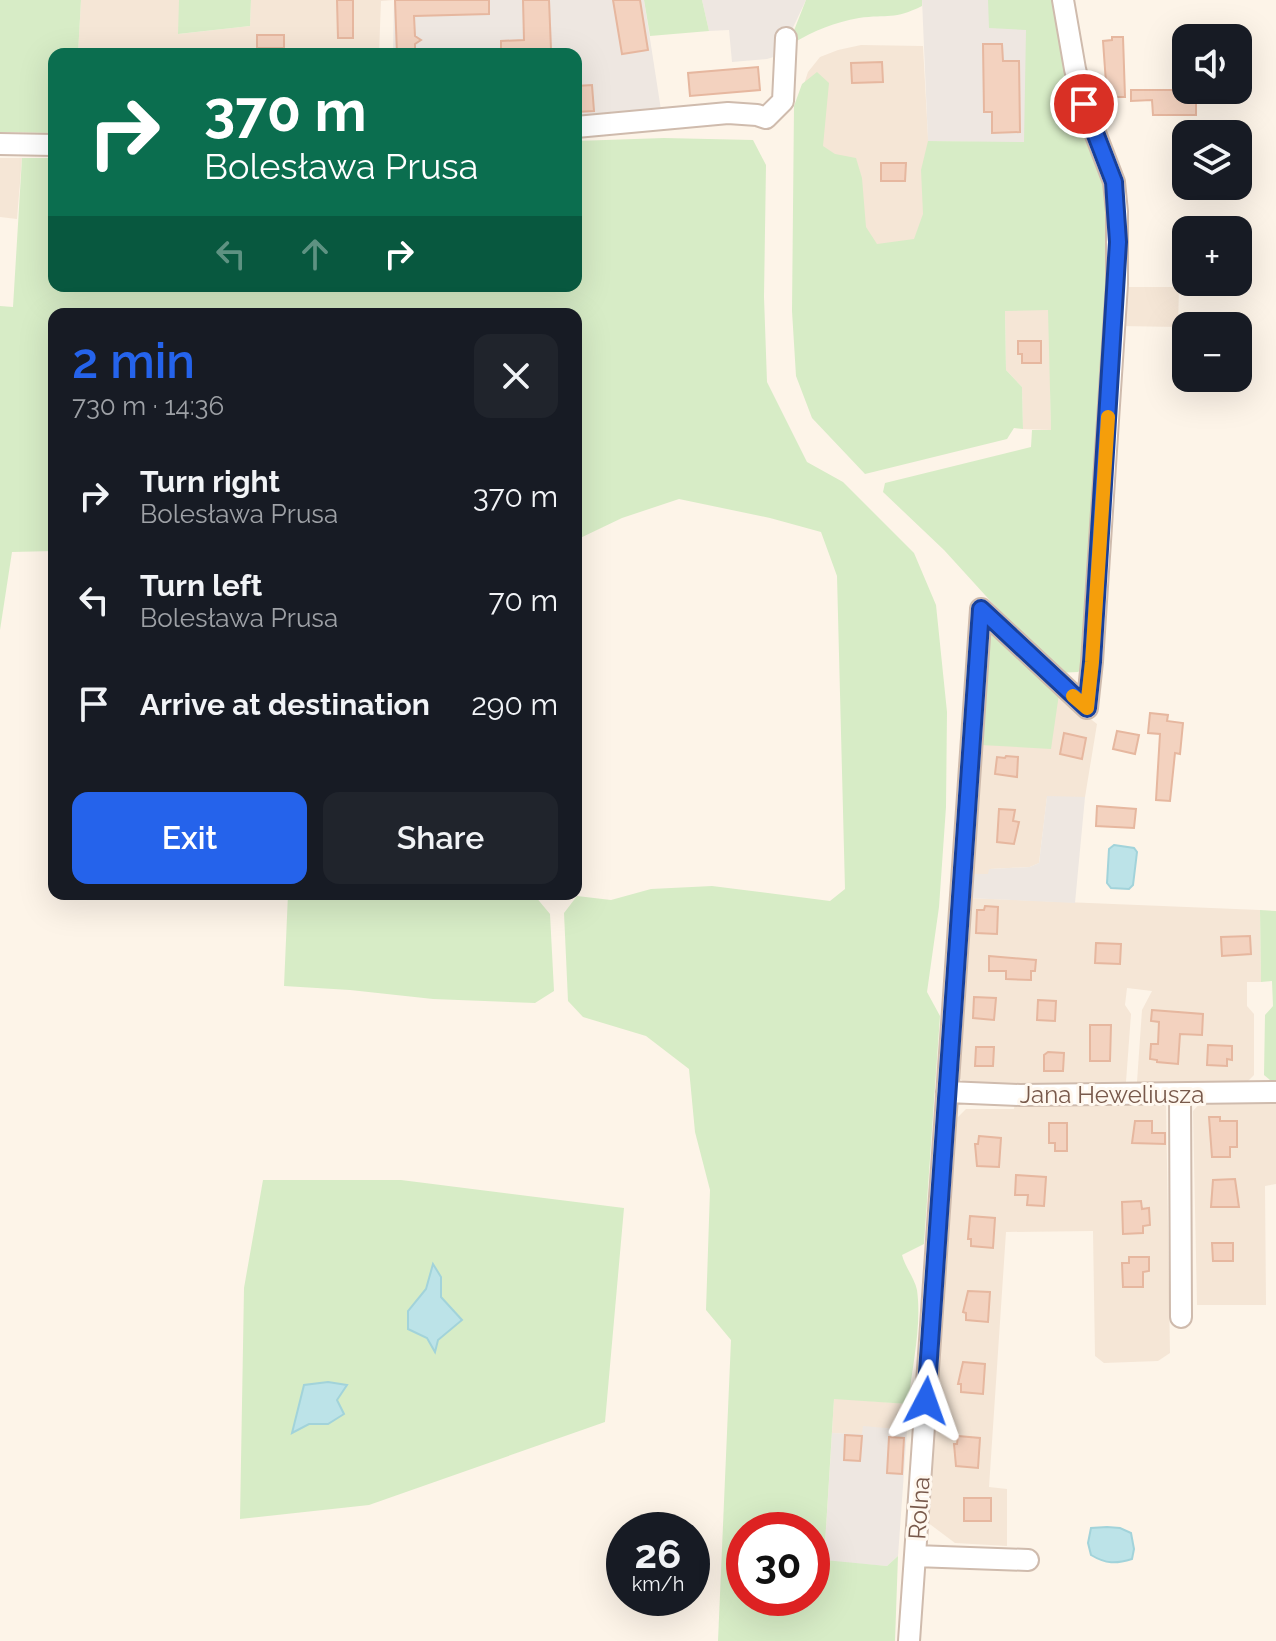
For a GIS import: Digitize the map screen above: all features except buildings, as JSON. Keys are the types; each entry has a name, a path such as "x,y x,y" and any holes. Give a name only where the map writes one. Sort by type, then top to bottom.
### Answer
{"street":[{"name":"Rolna","path":"909,1641 981,609 1087,708 1092,662 1118,242 1114,182 1084,104 1063,0"},
{"path":"582,126 728,113 766,118 783,101 786,38"},
{"path":"0,144 48,145"},
{"name":"Jana Heweliusza","path":"947,1092 1020,1095 1276,1092"},
{"path":"1180,1094 1181,1317"},
{"path":"915,1556 1028,1560"}],"shaded area":[{"path":"81,0 179,0 179,34 250,26 251,0 394,0 381,1 379,48 78,48"},
{"path":"394,0 644,0 661,110 582,117 582,48 393,48"},
{"path":"702,0 806,0 780,55 732,62 729,30 709,31"},
{"path":"922,0 1041,0 1085,144 928,141"},
{"path":"861,45 923,46 934,247 794,247 800,96 808,72 820,57"},
{"path":"0,158 22,158 17,219 0,217"},
{"path":"1122,287 1172,287 1172,296 1179,296 1178,312 1172,312 1172,327 1120,326"},
{"path":"1005,310 1049,310 1051,430 1023,429 1022,387 1006,370"},
{"path":"1059,694 1097,724 1085,797 1047,797 1039,863 1030,867 990,869 989,874 970,874 981,745"},
{"path":"1047,796 1085,797 1075,903 967,898 970,874 988,874 989,869 1030,867 1039,863"},
{"path":"967,898 1260,910 1261,982 1247,982 1247,1006 1254,1014 1254,1075 1248,1081 1137,1082 1142,1010 1152,991 1127,988 1125,1005 1131,1014 1126,1082 1077,1082 1077,1089 972,1090 957,1076"},
{"path":"1276,1099 1276,1184 1265,1186 1266,1305 1197,1305 1193,1111 1203,1100"},
{"path":"1015,1102 1166,1102 1170,1353 1158,1361 1104,1363 1095,1356 1093,1231 1006,1232 989,1487 1007,1489 1007,1546 955,1543 927,1522 955,1120 966,1109 1014,1109"},
{"path":"834,1398 908,1404 907,1430 864,1427 862,1435 832,1433"},
{"path":"863,1426 907,1430 898,1556 887,1566 830,1561 830,1512 827,1512 832,1433 862,1434"}],"green space":[{"path":"0,0 81,0 78,48 48,48 48,133 0,132"},
{"path":"179,0 251,0 250,26 178,34"},
{"path":"644,0 702,0 709,31 650,36"},
{"path":"806,0 922,0 922,6 897,15 842,22 793,43 793,33"},
{"path":"988,0 1056,0 1111,207 1088,663 1078,672 1056,673 944,550 883,492 885,483 1031,447 1032,430 1051,430 1048,310 1005,311 1006,370 1022,387 1023,429 1014,428 1007,439 865,474 812,418 796,376 792,311 794,106 802,84 817,72 829,83 823,146 835,154 856,158 862,178 866,227 877,244 914,239 923,214 921,170 928,141 1024,142 1026,30 989,28"},
{"path":"664,138 753,140 766,165 764,297 767,382 807,462 843,482 914,553 936,605 947,712 946,807 939,907 927,992 940,1016 924,1244 902,1255 917,1290 916,1347 908,1404 834,1399 827,1512 726,1512 726,1616 830,1616 830,1561 887,1566 898,1556 895,1641 718,1641 731,1340 706,1310 710,1190 695,1132 689,1069 646,1036 583,1017 568,1001 564,913 574,900 582,900 582,897 611,900 651,889 712,886 830,901 845,889 837,576 821,532 679,499 622,518 582,537 582,308 48,308 48,551 12,552 0,630 0,306 13,307 22,158 48,158 48,292 582,292 582,141"},
{"path":"989,625 1059,694 1051,749 981,745"},
{"path":"288,900 538,900 550,914 554,991 535,1003 433,999 284,986"},
{"path":"1260,910 1276,911 1276,1080 1264,1075 1265,1015 1273,1006 1272,981 1261,982"},
{"path":"263,1180 401,1180 624,1208 605,1422 369,1505 240,1519 244,1288","holes":["434,1265 441,1277 441,1297 461,1320 438,1340 408,1311 426,1289","304,1385 347,1386 340,1393 328,1424 309,1424 292,1433"]}],"water":[{"path":"1114,845 1134,848 1137,852 1133,885 1129,889 1111,888 1107,883 1109,849"},
{"path":"433,1264 441,1277 441,1297 462,1320 438,1340 435,1352 427,1338 408,1329 408,1311 426,1289"},
{"path":"328,1382 347,1385 337,1400 344,1414 328,1424 309,1424 292,1433 304,1385"},
{"path":"1107,1527 1131,1533 1132,1559 1111,1562 1091,1555 1088,1543 1091,1528"}],"slow traffic":[{"path":"1073,696 1087,708 1108,417"}],"route":[{"path":"926,1401 981,609 1087,708 1118,242 1114,182 1084,104"}]}
